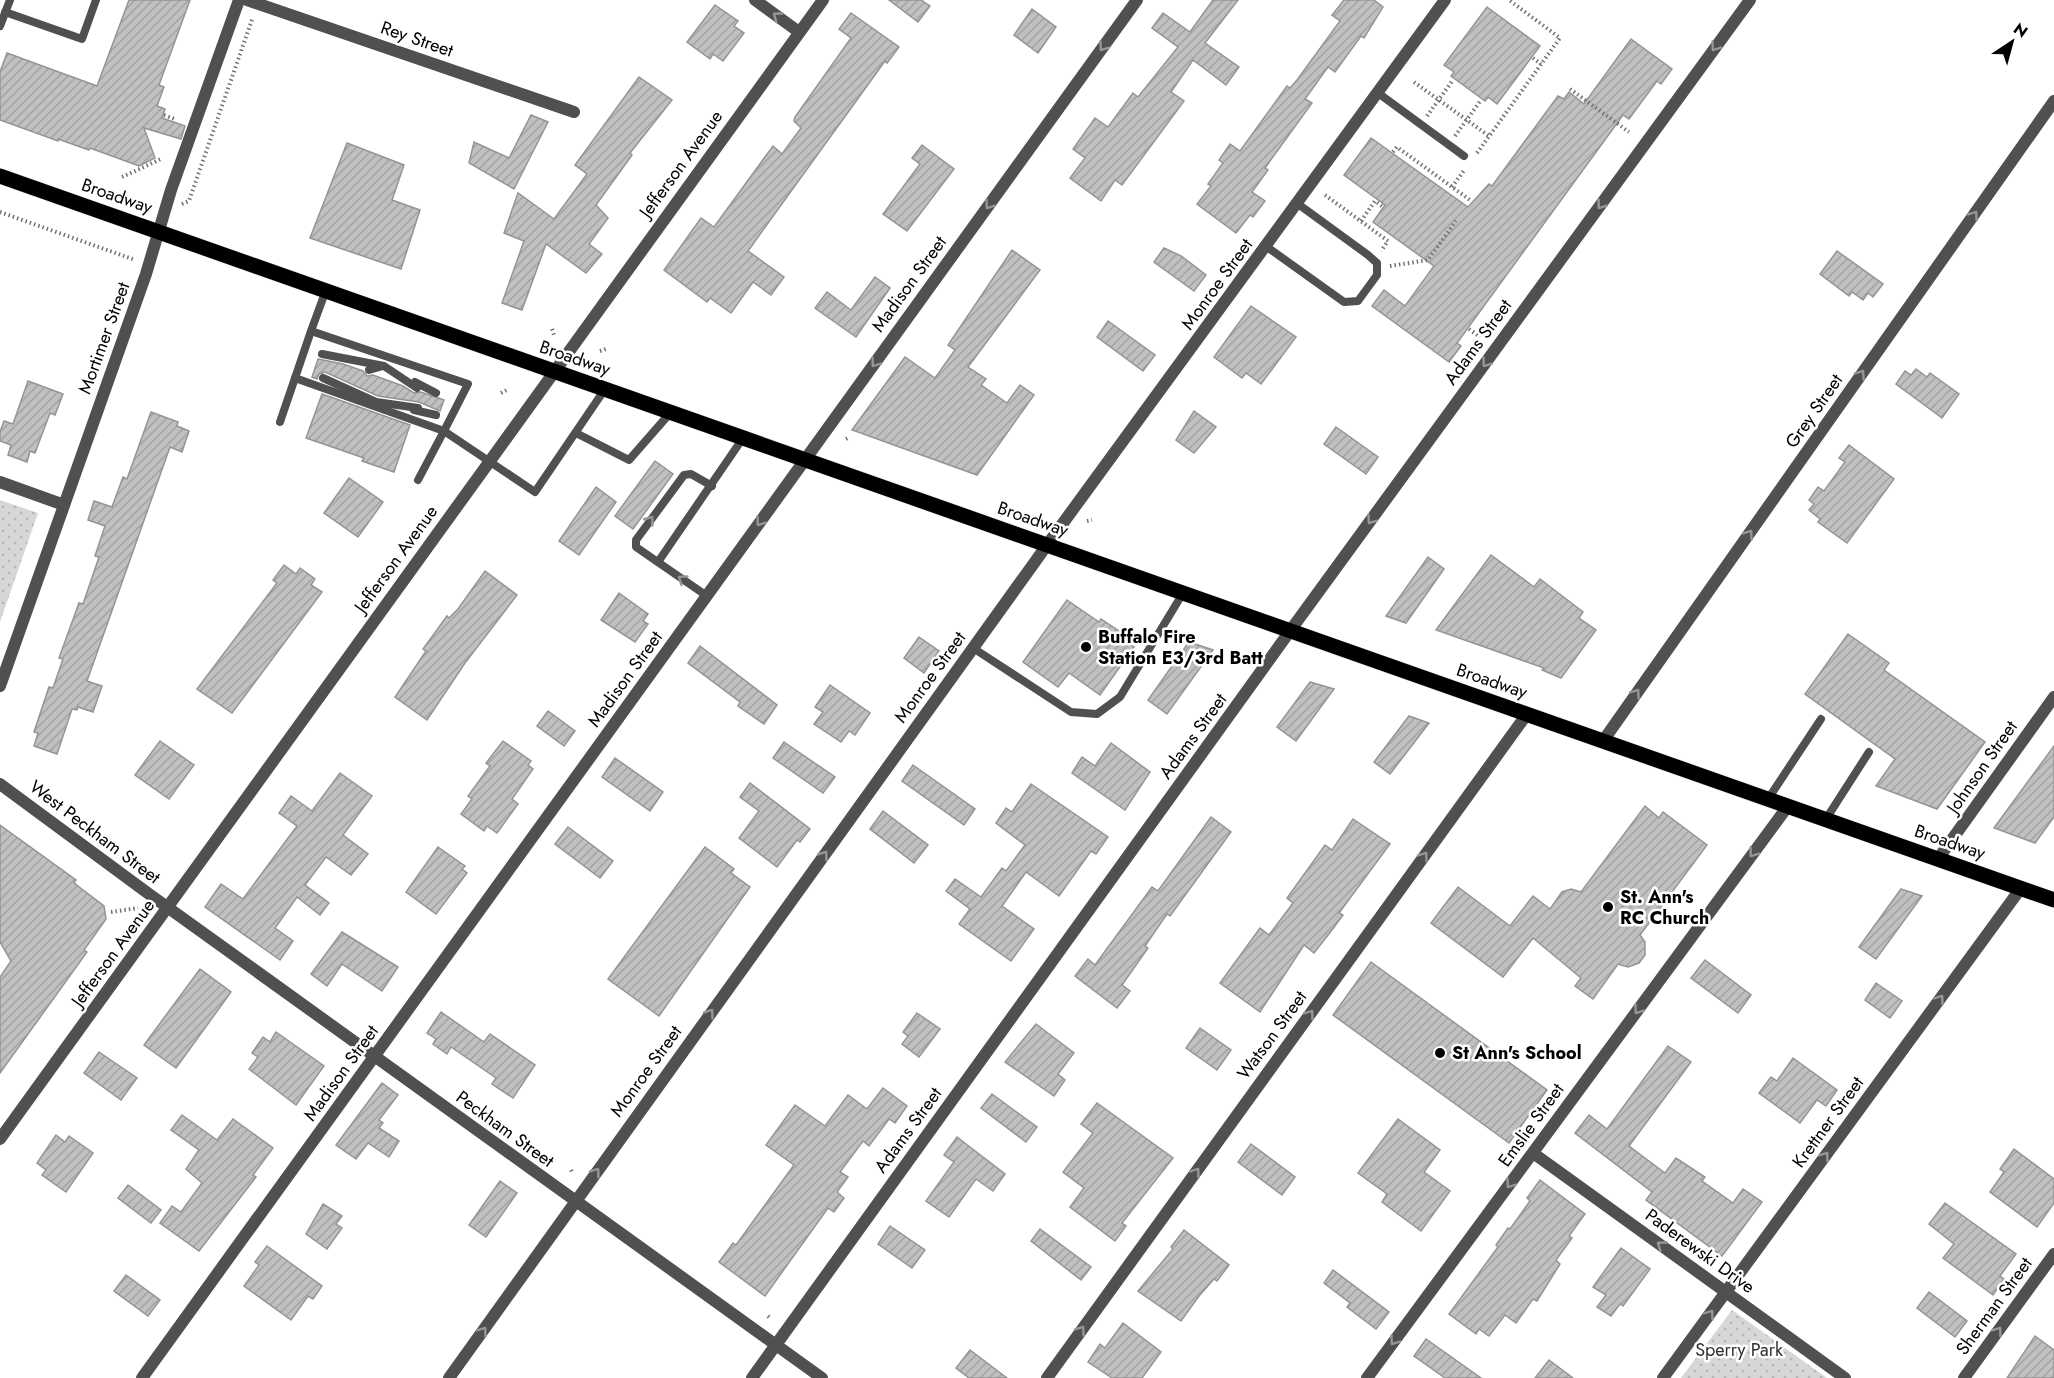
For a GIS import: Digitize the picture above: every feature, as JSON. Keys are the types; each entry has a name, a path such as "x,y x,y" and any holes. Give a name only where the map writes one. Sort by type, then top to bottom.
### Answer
{"main road":[{"name":"Broadway","path":"0,176 2054,900"}],"street":[{"name":"Mortimer Street","path":"0,686 239,0"},
{"name":"Rey Street","path":"247,0 574,112"},
{"path":"755,0 799,32"},
{"name":"Jefferson Avenue","path":"0,1138 168,908 553,370 823,0"},
{"name":"Madison Street","path":"142,1378 1137,0"},
{"name":"Monroe Street","path":"449,1378 1047,545 1267,247 1445,0"},
{"name":"Adams Street","path":"752,1378 1290,631 1750,0"},
{"name":"Grey Street","path":"1603,741 2054,101"},
{"path":"0,482 64,505"},
{"name":"Johnson Street","path":"1938,859 2054,697"},
{"name":"Watson Street","path":"1047,1378 1527,714"},
{"name":"West Peckham Street","path":"0,784 168,908"},
{"name":"Emslie Street","path":"1367,1378 1788,806"},
{"name":"Krettner Street","path":"1663,1378 2021,888"},
{"name":"Peckham Street","path":"168,908 822,1378"},
{"name":"Paderewski Drive","path":"1533,1153 1845,1378"},
{"name":"Sherman Street","path":"1964,1378 2054,1254"}],"lane":[{"path":"0,26 10,0"},
{"path":"5,12 82,39 96,0"},
{"path":"1378,93 1464,156"},
{"path":"1267,247 1344,302 1358,301 1377,275 1377,263 1298,204"},
{"path":"279,422 326,291"},
{"path":"311,331 468,384 418,480"},
{"path":"322,354 384,366 436,393"},
{"path":"384,366 387,357"},
{"path":"342,362 384,366 417,388"},
{"path":"369,370 384,366"},
{"path":"384,366 394,379"},
{"path":"294,378 375,404 444,431 535,492 605,389"},
{"path":"323,378 375,404 436,415"},
{"path":"343,384 375,404 418,408"},
{"path":"371,392 375,404"},
{"path":"375,404 397,401"},
{"path":"576,433 629,460 671,412"},
{"path":"658,562 743,438"},
{"path":"707,597 636,547 636,540 684,475 691,474 712,486"},
{"path":"973,648 1071,712 1097,714 1120,697 1183,593"},
{"path":"1768,799 1821,719"},
{"path":"1826,819 1869,752"}],"path":[{"path":"1452,187 1560,38 1509,0"},
{"path":"189,201 254,14"},
{"path":"1533,58 1541,64"},
{"path":"1426,117 1453,80"},
{"path":"1414,82 1489,136"},
{"path":"1570,89 1629,132"},
{"path":"1454,137 1481,100"},
{"path":"164,115 176,119"},
{"path":"1393,152 1396,147 1470,200"},
{"path":"122,177 161,159"},
{"path":"1325,195 1375,233 1388,240 1379,253"},
{"path":"1357,219 1375,201 1383,207"},
{"path":"0,212 130,260"},
{"path":"1386,267 1428,260 1456,221"},
{"path":"1468,329 1480,337"},
{"path":"600,351 606,349"},
{"path":"501,393 507,390"},
{"path":"111,912 138,908"}],"green space":[{"path":"0,500 38,513 0,622"},
{"name":"Sperry Park","path":"1732,1310 1827,1378 1681,1378"}],"building":[{"path":"129,0 190,0 159,85 164,87 157,106 165,109 162,118 185,126 181,139 144,128 155,158 139,166 0,120 0,72 7,53 97,86"},
{"path":"889,0 921,0 930,6 918,22"},
{"path":"1213,0 1238,0 1205,43 1239,67 1226,85 1193,60 1171,92 1184,101 1122,185 1115,180 1101,201 1070,178 1085,158 1073,149 1095,118 1108,127 1133,93 1138,97 1178,47 1152,28 1163,13 1190,32"},
{"path":"1344,0 1374,0 1383,7 1364,38 1361,36 1335,72 1328,67 1305,99 1312,103 1265,168 1268,170 1252,192 1265,201 1253,217 1250,215 1236,233 1197,204 1211,186 1208,184 1223,163 1219,160 1230,144 1240,151 1287,86 1290,88 1297,80 1340,21 1332,15"},
{"path":"715,5 738,21 734,26 744,33 723,61 713,54 710,59 687,42"},
{"path":"1487,7 1540,46 1497,104 1488,97 1485,101 1451,76 1454,72 1444,65"},
{"path":"1032,9 1056,27 1038,53 1014,35"},
{"path":"851,13 899,47 887,63 885,61 748,251 784,277 771,295 753,282 731,313 710,298 707,302 664,270 701,218 714,227 773,146 782,154 801,128 794,121 795,117 851,38 839,29"},
{"path":"1631,39 1672,69 1661,84 1657,81 1629,119 1623,115 1457,343 1461,346 1449,362 1372,306 1384,290 1405,306 1434,266 1373,222 1385,205 1344,175 1371,138 1468,207 1489,184 1492,186 1558,96 1564,99 1569,92 1584,104"},
{"path":"639,77 672,100 630,153 632,155 596,205 608,218 589,244 602,254 586,273 546,244 522,310 502,303 524,241 504,233 518,193 554,219 587,174 575,165"},
{"path":"531,115 548,122 514,189 469,163 474,142 509,158"},
{"path":"347,143 404,165 392,200 420,210 401,269 310,238"},
{"path":"922,145 954,169 907,231 883,214 920,164 912,158"},
{"path":"1164,248 1181,256 1206,275 1194,291 1154,262"},
{"path":"1012,250 1040,270 968,367 986,379 981,385 1007,403 1020,385 1034,395 977,475 852,430 905,357 935,378 955,350 948,345"},
{"path":"1837,251 1883,284 1873,297 1868,293 1863,300 1852,292 1849,296 1820,274"},
{"path":"875,277 890,288 856,337 815,308 827,292 851,310"},
{"path":"1251,306 1296,337 1261,384 1246,373 1242,378 1214,357"},
{"path":"1108,321 1155,355 1143,371 1097,337"},
{"path":"318,359 343,364 363,371 367,376 373,375 403,386 414,393 421,392 444,400 440,411 419,402 378,396 325,372 319,374 317,379 312,377"},
{"path":"1916,369 1927,377 1930,373 1959,394 1942,418 1896,384 1905,371 1911,375"},
{"path":"28,381 63,394 55,415 50,413 35,453 30,451 27,462 8,455 11,445 0,441 0,432 4,421 13,424"},
{"path":"322,394 410,425 394,472 362,461 364,458 306,438"},
{"path":"1194,411 1216,427 1194,453 1176,440"},
{"path":"151,412 178,422 177,426 189,431 182,452 170,447 87,681 102,686 93,712 78,707 77,710 72,709 57,754 34,746 38,733 34,732 49,687 53,688 63,659 59,658 79,603 83,604 99,557 95,556 105,526 88,520 94,501 112,507 123,477 127,479"},
{"path":"1336,427 1378,457 1366,474 1324,444"},
{"path":"1849,445 1894,479 1847,543 1818,522 1820,519 1809,510 1814,504 1809,500 1818,487 1824,491 1845,462 1839,458"},
{"path":"655,461 673,474 633,529 615,516"},
{"path":"349,478 383,502 358,537 324,513"},
{"path":"596,487 616,502 579,555 559,541"},
{"path":"1491,555 1534,587 1540,579 1583,612 1579,618 1596,630 1561,678 1542,670 1544,668 1436,630"},
{"path":"1428,557 1444,569 1406,623 1386,616"},
{"path":"284,565 296,574 300,568 315,579 311,585 322,592 232,713 197,689 277,583 273,580"},
{"path":"485,571 517,595 465,663 427,720 395,697 426,651 423,649 447,616 449,618 458,609"},
{"path":"619,593 648,614 643,621 648,624 635,642 601,620"},
{"path":"1067,600 1099,622 1101,619 1125,635 1122,639 1134,647 1100,695 1069,673 1058,687 1023,662"},
{"path":"1848,634 1889,663 1884,670 1985,742 1937,809 1876,786 1895,759 1805,694"},
{"path":"919,637 939,651 924,673 904,658"},
{"path":"1189,642 1213,650 1167,714 1148,700"},
{"path":"700,646 777,705 764,724 738,706 740,702 688,663"},
{"path":"1310,682 1334,689 1296,741 1277,727"},
{"path":"830,685 870,713 855,735 849,731 841,742 814,724 823,712 815,707"},
{"path":"548,711 575,731 564,746 537,726"},
{"path":"1409,716 1429,723 1390,774 1374,762"},
{"path":"160,741 194,765 169,799 135,775"},
{"path":"503,741 531,761 528,765 533,769 512,799 518,804 497,833 487,826 484,831 461,814 472,799 468,796 490,766 486,763"},
{"path":"784,742 835,777 823,793 773,758"},
{"path":"1111,743 1150,772 1125,810 1072,773 1082,757 1095,766"},
{"path":"2054,746 2054,817 2035,843 1994,828"},
{"path":"615,758 663,792 650,811 602,777"},
{"path":"913,765 975,809 964,825 902,781"},
{"path":"340,773 372,796 343,835 368,854 351,875 326,857 305,885 329,903 320,915 297,897 275,928 293,941 280,960 205,907 221,884 243,899 297,826 279,813 291,796 312,811"},
{"path":"750,783 810,829 800,842 797,840 777,867 739,838 759,811 740,797"},
{"path":"1031,784 1108,837 1096,854 1091,851 1059,896 1026,872 1002,906 1034,929 1011,961 959,924 970,909 946,891 955,879 981,897 1002,868 1006,871 1025,845 996,823 1006,808 1012,812"},
{"name":"St. Ann's RC Church","path":"1645,806 1659,818 1663,812 1707,845 1640,935 1645,942 1645,955 1639,963 1628,967 1618,964 1593,999 1575,986 1581,978 1533,938 1503,977 1431,923 1458,887 1510,926 1533,896 1550,909 1562,892 1571,889 1581,892"},
{"path":"883,811 928,845 914,863 870,829"},
{"path":"1211,817 1231,832 1170,916 1167,914 1145,946 1148,948 1122,985 1130,991 1117,1008 1075,976 1088,959 1095,965 1152,887 1158,891"},
{"path":"1353,819 1390,844 1339,913 1343,915 1332,930 1314,953 1304,945 1260,1012 1220,983 1260,928 1269,935 1293,903 1287,898 1325,845 1332,850"},
{"path":"0,825 76,880 74,883 104,906 106,919 84,950 87,952 0,1073 0,977 11,961 0,942"},
{"path":"568,827 613,861 600,878 555,844"},
{"path":"438,847 465,866 462,869 467,873 436,914 406,892"},
{"path":"705,847 734,869 731,873 750,887 659,1016 608,979"},
{"path":"1901,889 1922,896 1876,959 1859,947"},
{"path":"342,932 398,967 382,991 342,964 327,986 311,974"},
{"path":"1705,960 1751,995 1738,1013 1691,978"},
{"name":"St Ann's School","path":"1371,962 1547,1090 1509,1143 1333,1015"},
{"path":"200,969 231,992 176,1068 144,1045"},
{"path":"1876,983 1902,1001 1890,1018 1865,1000"},
{"path":"441,1012 484,1042 490,1034 535,1065 513,1098 492,1084 496,1078 451,1047 447,1054 433,1044 436,1039 427,1033"},
{"path":"917,1013 940,1029 919,1057 902,1044 908,1036 903,1032"},
{"path":"1036,1024 1074,1053 1058,1074 1065,1080 1054,1096 1005,1062"},
{"path":"1200,1028 1231,1050 1217,1070 1186,1048"},
{"path":"276,1032 324,1066 296,1105 249,1069 258,1057 252,1053 263,1037 270,1042"},
{"path":"1668,1046 1691,1062 1629,1146 1665,1173 1676,1158 1705,1177 1702,1181 1733,1203 1743,1189 1762,1202 1722,1256 1646,1200 1652,1192 1575,1133 1589,1115 1607,1129"},
{"path":"99,1052 137,1078 121,1100 84,1073"},
{"path":"1793,1058 1837,1090 1826,1106 1817,1100 1800,1123 1759,1093 1771,1077 1777,1081"},
{"path":"382,1083 398,1095 379,1120 383,1123 379,1128 399,1141 389,1157 368,1143 356,1159 336,1145"},
{"path":"883,1088 907,1106 895,1123 889,1119 869,1146 863,1141 840,1172 848,1177 837,1192 844,1198 834,1212 828,1208 765,1296 719,1262 733,1243 736,1245 794,1165 766,1145 795,1105 825,1126 848,1095 867,1109"},
{"path":"992,1094 1037,1127 1026,1142 981,1108"},
{"path":"1097,1103 1173,1158 1122,1223 1126,1226 1115,1241 1070,1207 1084,1188 1063,1172 1093,1133 1081,1124"},
{"path":"182,1115 217,1140 233,1119 273,1148 253,1175 256,1177 199,1251 160,1223 172,1206 181,1212 202,1183 186,1169 199,1150 171,1130"},
{"path":"1398,1119 1440,1150 1424,1172 1450,1191 1421,1231 1382,1202 1387,1194 1358,1173"},
{"path":"56,1135 65,1142 69,1136 93,1153 66,1192 42,1175 46,1170 37,1163"},
{"path":"957,1137 1005,1174 993,1191 976,1179 949,1217 926,1201 954,1162 944,1155"},
{"path":"1251,1144 1295,1177 1282,1195 1238,1162"},
{"path":"2014,1149 2054,1179 2054,1203 2037,1227 1990,1192 2004,1172 2000,1169"},
{"path":"1540,1180 1585,1214 1569,1236 1572,1238 1556,1260 1560,1264 1537,1301 1533,1299 1516,1323 1505,1315 1489,1336 1479,1329 1476,1334 1449,1314 1498,1247 1496,1245 1508,1228 1510,1229 1530,1201 1527,1198"},
{"path":"500,1181 517,1193 486,1237 469,1225"},
{"path":"128,1185 161,1210 151,1223 118,1198"},
{"path":"1945,1203 2016,1254 2000,1276 2004,1279 1993,1295 1943,1258 1954,1244 1929,1224"},
{"path":"323,1204 342,1216 336,1224 342,1228 327,1249 306,1234"},
{"path":"890,1226 925,1250 912,1268 878,1244"},
{"path":"1040,1229 1091,1267 1081,1280 1031,1241"},
{"path":"1184,1230 1229,1265 1217,1281 1214,1279 1199,1296 1181,1321 1138,1291 1173,1249 1171,1247"},
{"path":"267,1246 322,1286 313,1299 308,1296 291,1320 244,1286 259,1265 255,1262"},
{"path":"1621,1248 1650,1269 1623,1306 1620,1304 1611,1316 1597,1307 1606,1295 1593,1287"},
{"path":"1333,1270 1389,1312 1376,1329 1347,1307 1350,1303 1324,1283"},
{"path":"126,1275 160,1300 148,1316 114,1291"},
{"path":"1929,1292 1967,1321 1955,1337 1917,1308"},
{"path":"1123,1323 1161,1352 1142,1378 1112,1378 1088,1362 1100,1344 1105,1348"},
{"path":"2035,1336 2054,1350 2054,1378 2007,1378"},
{"path":"1426,1339 1481,1378 1445,1378 1414,1356"},
{"path":"970,1350 1007,1378 969,1378 956,1368"},
{"path":"1549,1360 1573,1378 1535,1378"}],"place":[{"name":"Buffalo Fire Station E3/3rd Batt","path":"1086,647"},
{"name":"St. Ann's RC Church","path":"1608,907"},
{"name":"St Ann's School","path":"1440,1053"}]}
